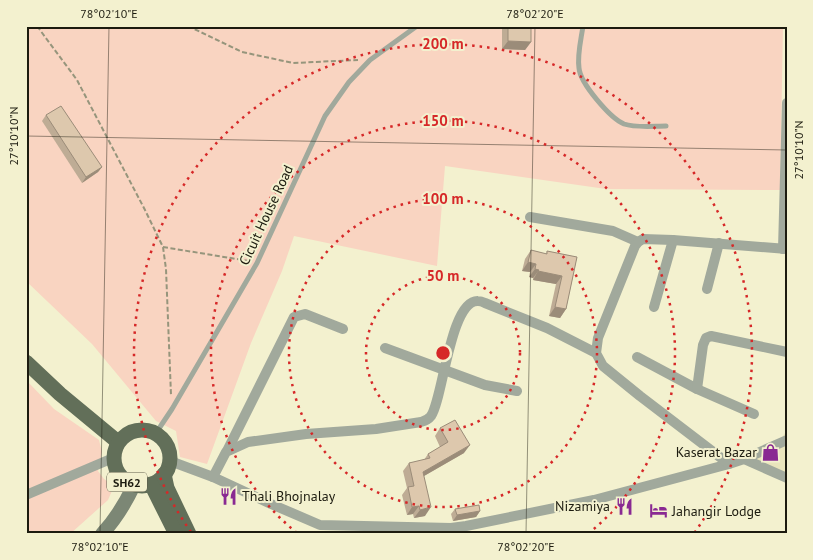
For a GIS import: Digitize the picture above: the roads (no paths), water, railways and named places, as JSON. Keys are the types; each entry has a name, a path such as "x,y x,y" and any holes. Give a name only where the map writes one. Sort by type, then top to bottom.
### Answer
{"main road":[{"path":"26,362 60,394 118,442 131,431 148,430 156,433"},
{"name":"SH62","path":"156,433 166,442 170,455 167,468 167,488 189,534"},
{"name":"SH62","path":"118,442 113,458 117,472 127,482 134,485 151,484 167,468"},
{"name":"SH62","path":"151,484 176,534"}],"street":[{"path":"530,217 613,231 638,242 649,238 785,249 787,103"},
{"path":"654,307 673,240"},
{"path":"596,353 598,338 638,242"},
{"path":"707,289 719,243"},
{"path":"226,452 248,442 306,434 376,428 427,420 432,415 448,350 462,315 466,307 472,302 477,301 547,328 596,353 603,366 729,464"},
{"path":"213,477 294,316 305,314 343,329"},
{"path":"697,389 703,345 706,338 711,336 787,352"},
{"path":"385,348 485,385 518,391"},
{"path":"637,357 697,389 754,414"},
{"path":"320,525 441,528 466,526 594,500 729,464 787,440"},
{"path":"26,495 113,458"},
{"path":"744,459 787,478"},
{"path":"167,468 213,477 320,525 333,534"},
{"path":"102,534 128,497 134,485"}],"lane":[{"name":"Cicuit House Road","path":"156,433 257,263 325,116 349,82 370,60 418,26"},
{"path":"583,26 578,61 580,75 604,107 618,121 625,124 666,126"}],"place":[{"name":"Kaserat Bazar","path":"771,452"},
{"name":"Thali Bhojnalay","path":"228,496"},
{"name":"Nizamiya","path":"624,506"},
{"name":"Jahangir Lodge","path":"658,511"}]}
